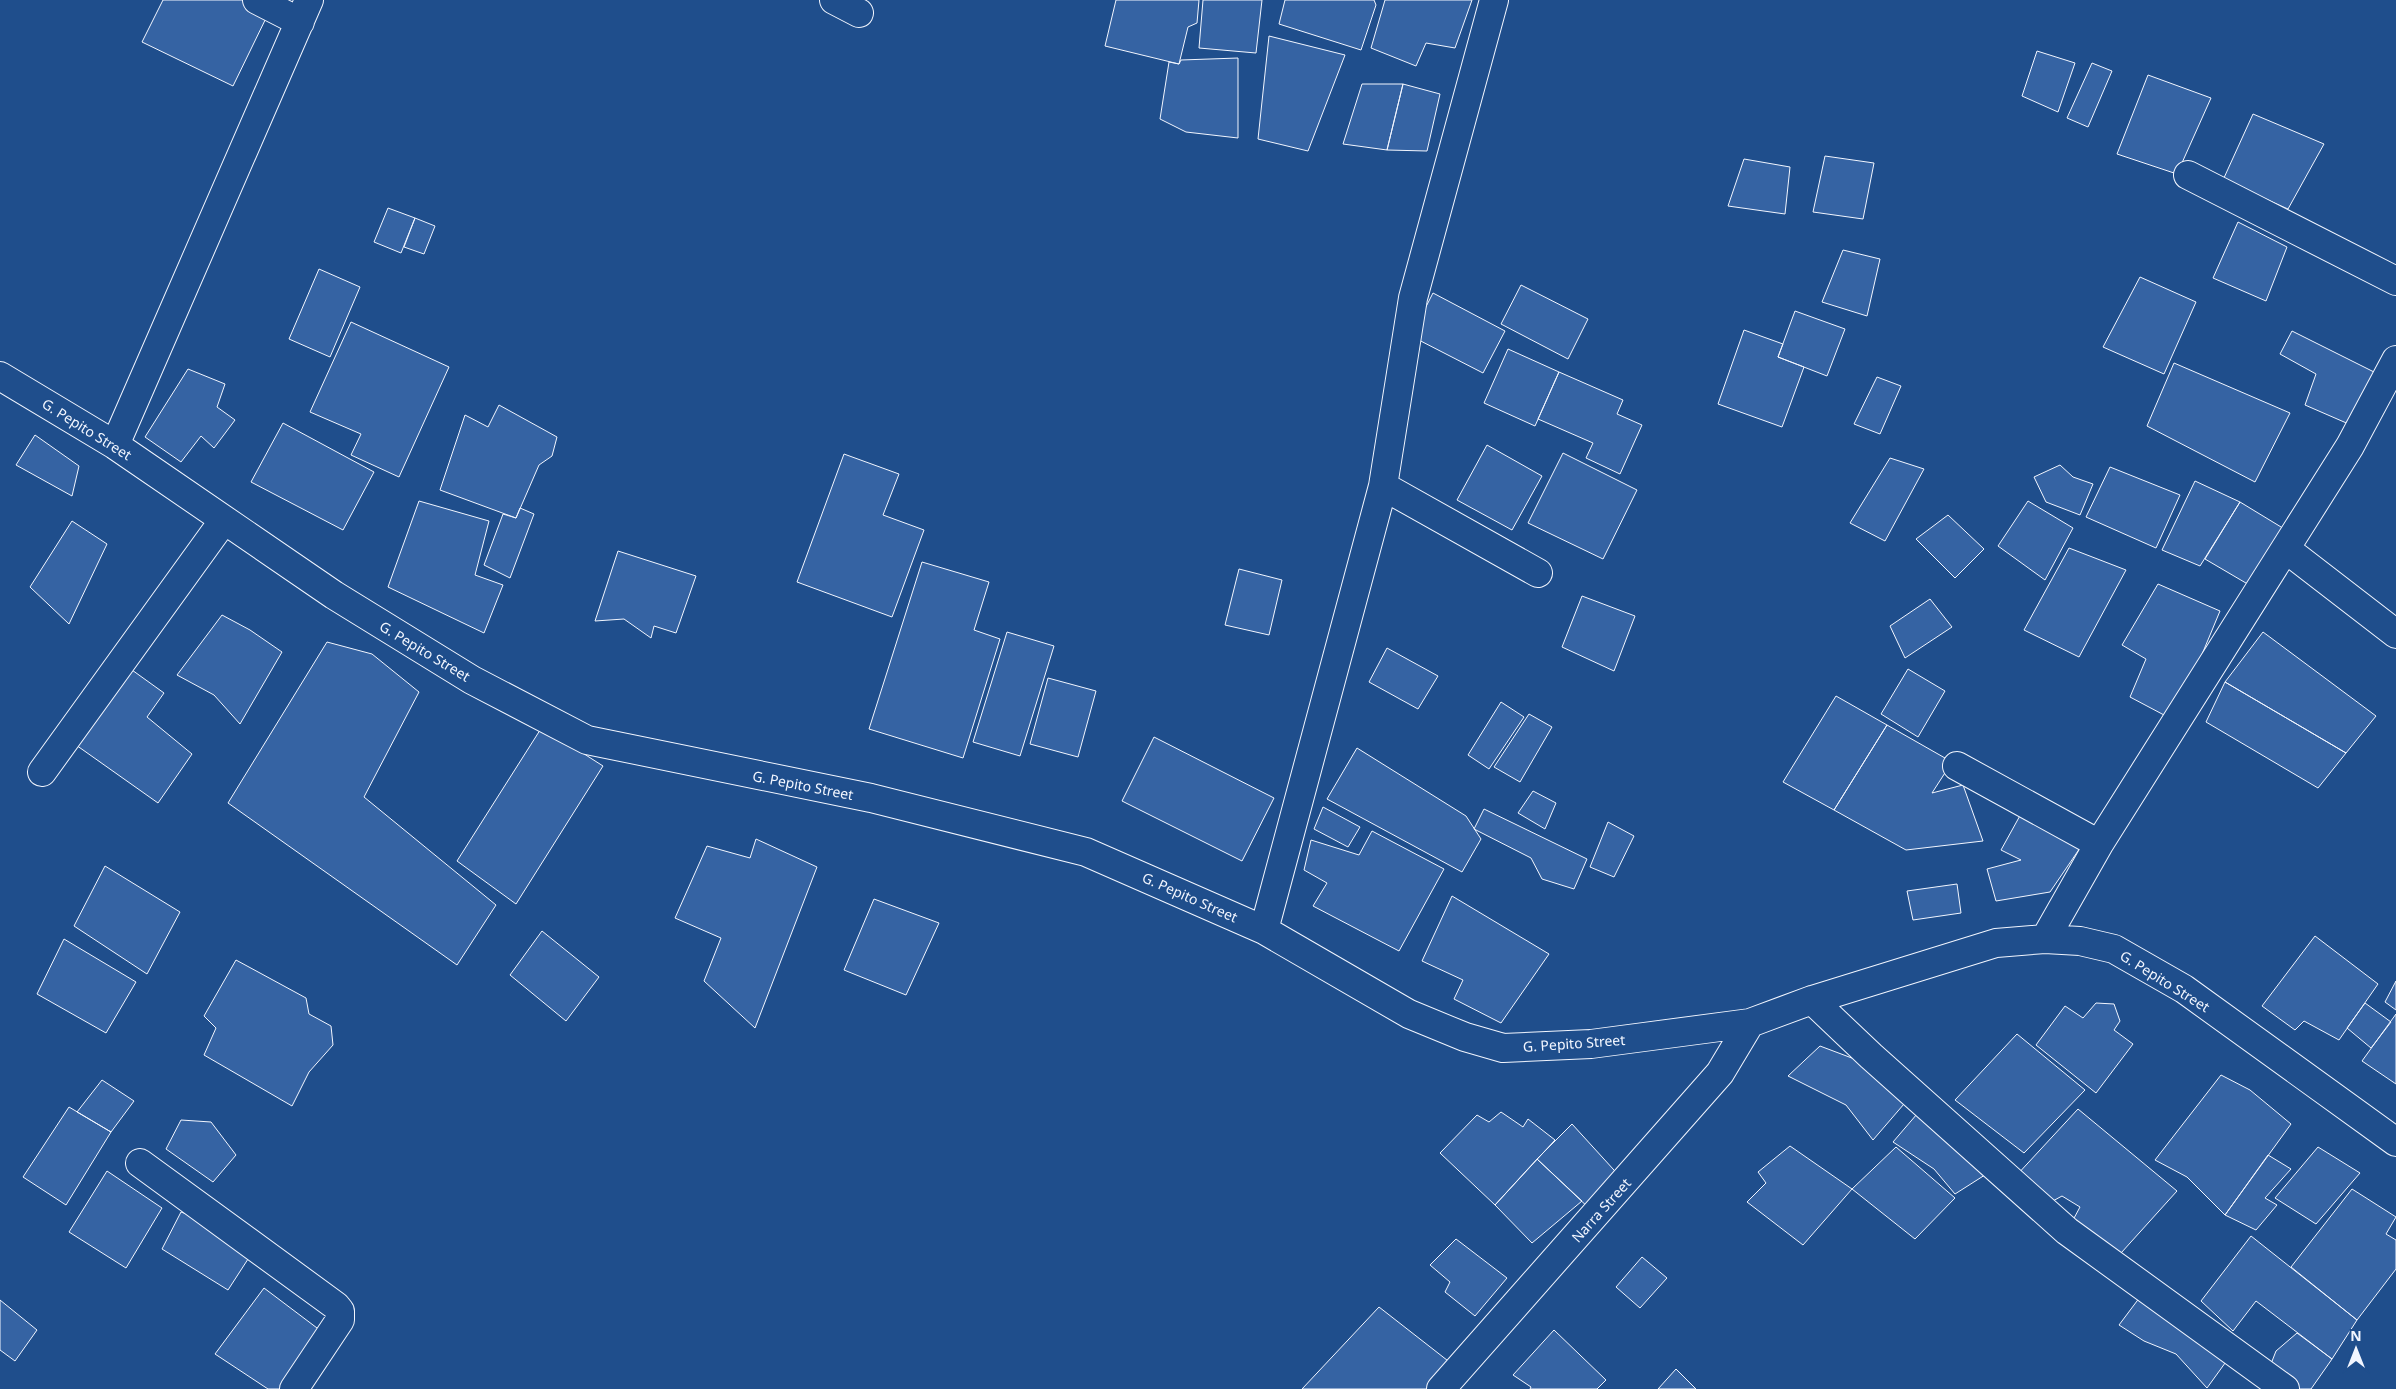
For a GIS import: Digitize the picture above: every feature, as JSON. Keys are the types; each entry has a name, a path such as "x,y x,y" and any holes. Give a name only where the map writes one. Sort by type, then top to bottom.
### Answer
{"street":[{"path":"115,445 305,11 257,0"},
{"path":"834,0 859,12"},
{"path":"1264,930 1383,486 1413,298 1494,0"},
{"path":"2188,176 2396,281"},
{"path":"2045,940 2099,844 2350,446 2396,360"},
{"name":"G. Pepito Street","path":"0,376 115,445 334,595 472,680 587,740 871,798 1086,852 1264,930 1409,1014 1465,1037 1503,1048 1591,1044 1750,1023 1812,1000 1996,943 2045,940 2080,941 2114,949 2176,984 2396,1142"},
{"path":"1383,486 1538,573"},
{"path":"42,772 224,520"},
{"path":"2286,549 2396,634"},
{"path":"1957,766 2099,844"},
{"path":"1812,1000 1871,1056 2067,1231 2285,1389"},
{"name":"Narra Street","path":"1441,1389 1720,1074 1750,1023"},
{"path":"140,1163 336,1306 340,1311 340,1320 294,1389"}],"building":[{"path":"163,0 245,0 269,12 233,86 142,42"},
{"path":"1116,0 1199,0 1197,23 1188,27 1179,64 1105,46"},
{"path":"1203,0 1262,0 1256,53 1199,48"},
{"path":"1285,0 1374,0 1376,5 1361,50 1279,24"},
{"path":"1385,0 1472,0 1455,48 1426,43 1416,66 1371,48"},
{"path":"1269,36 1345,55 1308,151 1258,139"},
{"path":"2037,51 2075,63 2058,112 2022,96"},
{"path":"1238,58 1238,138 1186,132 1160,119 1169,62 1179,64 1181,60"},
{"path":"2092,63 2112,71 2088,127 2067,118"},
{"path":"2148,75 2211,98 2177,174 2117,154"},
{"path":"1362,84 1403,84 1387,150 1343,144"},
{"path":"1403,84 1440,94 1427,151 1387,150"},
{"path":"2253,114 2324,144 2288,209 2223,180"},
{"path":"1825,156 1874,163 1863,219 1813,212"},
{"path":"1744,159 1790,167 1785,214 1728,206"},
{"path":"388,208 415,218 401,253 374,242"},
{"path":"415,218 435,226 424,254 404,247"},
{"path":"2238,222 2287,247 2266,301 2213,278"},
{"path":"1843,250 1880,259 1867,316 1822,302"},
{"path":"319,269 360,287 330,357 289,339"},
{"path":"2140,277 2196,302 2164,374 2103,347"},
{"path":"1521,285 1588,319 1568,359 1501,324"},
{"path":"1433,293 1505,331 1483,373 1411,336"},
{"path":"1795,311 1845,329 1827,376 1778,357"},
{"path":"351,322 449,367 399,477 351,455 361,434 310,412"},
{"path":"1744,330 1783,344 1778,357 1804,367 1782,427 1718,404"},
{"path":"2292,331 2378,374 2351,425 2305,405 2316,374 2280,354"},
{"path":"1508,349 1559,372 1535,426 1484,403"},
{"path":"2174,363 2290,413 2255,482 2147,426"},
{"path":"188,369 225,384 217,407 235,420 214,448 201,436 181,462 145,437"},
{"path":"1559,372 1623,400 1617,414 1642,425 1620,474 1586,458 1593,443 1538,419"},
{"path":"1877,377 1901,386 1880,434 1854,424"},
{"path":"499,405 557,437 552,456 539,465 516,518 440,490 465,415 488,427"},
{"path":"283,423 374,472 343,530 251,482"},
{"path":"35,435 79,466 72,496 16,465"},
{"path":"1487,445 1542,476 1512,530 1457,500"},
{"path":"1563,453 1637,490 1603,559 1528,523"},
{"path":"844,454 899,474 883,515 924,530 892,617 797,582"},
{"path":"1890,458 1924,469 1885,541 1850,523"},
{"path":"2060,465 2073,477 2093,484 2080,515 2046,502 2034,477"},
{"path":"2110,467 2180,495 2156,548 2086,517"},
{"path":"2195,481 2240,502 2200,566 2162,550"},
{"path":"419,501 489,521 475,575 503,585 484,633 388,587"},
{"path":"2028,501 2073,528 2045,580 1998,546"},
{"path":"2240,502 2286,530 2251,586 2205,559"},
{"path":"520,508 534,514 510,578 484,565 503,514 516,518"},
{"path":"1948,515 1984,549 1955,578 1916,539"},
{"path":"72,521 107,544 69,624 30,587"},
{"path":"2069,548 2126,570 2079,657 2024,630"},
{"path":"618,551 696,576 676,633 654,626 651,638 624,619 595,621"},
{"path":"922,562 989,582 974,630 1000,639 963,758 869,729"},
{"path":"1239,569 1282,580 1269,635 1225,625"},
{"path":"2158,584 2220,611 2193,676 2164,715 2130,697 2146,659 2122,645"},
{"path":"1582,596 1635,616 1614,671 1562,647"},
{"path":"1930,599 1952,627 1905,658 1890,626"},
{"path":"222,615 250,630 282,652 240,724 214,695 177,675"},
{"path":"1007,632 1054,646 1020,756 973,742"},
{"path":"2263,632 2376,716 2346,753 2225,682"},
{"path":"327,642 372,654 419,692 364,797 496,905 457,965 228,803"},
{"path":"1387,648 1438,676 1418,709 1369,682"},
{"path":"1908,669 1945,691 1918,737 1881,714"},
{"path":"132,670 164,693 147,717 192,754 158,803 76,745"},
{"path":"1048,678 1096,691 1078,757 1030,744"},
{"path":"2225,682 2346,753 2318,788 2206,722"},
{"path":"1836,696 1887,725 1834,810 1783,782"},
{"path":"1501,702 1524,717 1489,769 1468,755"},
{"path":"1529,714 1552,727 1520,782 1494,767"},
{"path":"1887,725 1952,762 1932,793 1963,785 1983,841 1906,850 1834,810"},
{"path":"542,727 603,766 516,904 457,861"},
{"path":"1154,737 1274,798 1242,861 1122,801"},
{"path":"1357,748 1466,816 1481,839 1462,872 1327,799"},
{"path":"1533,791 1556,803 1545,829 1518,813"},
{"path":"1323,807 1360,827 1348,847 1314,829"},
{"path":"1484,809 1587,859 1574,889 1542,879 1531,858 1474,829"},
{"path":"2022,812 2080,848 2050,892 1996,901 1987,869 2021,860 2001,850"},
{"path":"1608,822 1634,836 1614,877 1590,867"},
{"path":"1372,831 1444,869 1399,951 1313,906 1327,883 1304,870 1311,840 1359,855"},
{"path":"756,839 817,867 755,1028 704,981 721,938 675,918 707,846 750,858"},
{"path":"105,866 180,912 147,974 74,926"},
{"path":"1957,884 1961,913 1913,920 1907,891"},
{"path":"1452,896 1549,954 1501,1023 1454,999 1463,980 1422,961"},
{"path":"874,899 939,923 906,995 844,970"},
{"path":"542,931 599,977 566,1021 510,975"},
{"path":"2315,936 2378,984 2339,1040 2304,1021 2295,1030 2262,1006"},
{"path":"64,939 136,982 106,1033 37,994"},
{"path":"236,960 306,998 309,1014 331,1026 333,1045 309,1072 292,1106 204,1055 216,1028 204,1016"},
{"path":"2396,981 2396,1010 2385,1002"},
{"path":"2096,1003 2114,1004 2120,1021 2114,1030 2133,1044 2096,1093 2036,1045 2065,1006 2083,1018"},
{"path":"2365,1003 2391,1022 2371,1048 2347,1028"},
{"path":"2396,1014 2396,1084 2362,1061"},
{"path":"2017,1034 2085,1090 2024,1153 1955,1100"},
{"path":"1820,1046 1873,1066 1904,1104 1873,1140 1846,1105 1788,1076"},
{"path":"2221,1075 2250,1090 2291,1124 2225,1215 2187,1177 2155,1160"},
{"path":"102,1080 134,1101 111,1132 77,1112"},
{"path":"69,1107 111,1132 66,1205 23,1177"},
{"path":"2078,1109 2177,1191 2112,1263 2073,1220 2080,1207 2062,1196 2051,1202 2015,1177"},
{"path":"1501,1112 1523,1127 1528,1119 1555,1140 1495,1205 1440,1153 1477,1115 1489,1122"},
{"path":"1917,1114 1988,1173 1955,1194 1934,1169 1893,1142"},
{"path":"181,1120 211,1122 236,1155 213,1182 166,1149"},
{"path":"1572,1124 1624,1181 1592,1211 1537,1159"},
{"path":"1790,1146 1852,1189 1803,1245 1747,1202 1766,1183 1758,1172"},
{"path":"1896,1147 1955,1198 1915,1239 1852,1189"},
{"path":"2318,1147 2360,1173 2316,1224 2275,1198"},
{"path":"2268,1155 2291,1169 2265,1198 2277,1205 2256,1230 2225,1215"},
{"path":"1537,1159 1582,1201 1532,1243 1495,1205"},
{"path":"107,1171 162,1208 126,1268 69,1232"},
{"path":"2352,1189 2396,1217 2386,1234 2396,1240 2396,1269 2357,1320 2291,1267"},
{"path":"181,1212 217,1225 250,1256 228,1290 162,1249"},
{"path":"2251,1236 2357,1320 2332,1359 2256,1301 2233,1331 2201,1301"},
{"path":"1456,1239 1507,1278 1475,1316 1445,1292 1450,1282 1430,1265"},
{"path":"1642,1257 1667,1278 1640,1308 1616,1287"},
{"path":"264,1288 321,1331 283,1389 268,1389 215,1354"},
{"path":"2140,1297 2228,1359 2207,1388 2176,1354 2144,1341 2119,1325"},
{"path":"0,1300 37,1330 15,1361 0,1350"},
{"path":"1379,1307 1452,1364 1427,1389 1302,1389"},
{"path":"1554,1330 1606,1380 1597,1389 1530,1389 1531,1387 1513,1375"},
{"path":"2297,1333 2332,1359 2311,1389 2296,1389 2269,1369 2276,1351"},
{"path":"1676,1369 1696,1389 1658,1389"}]}
